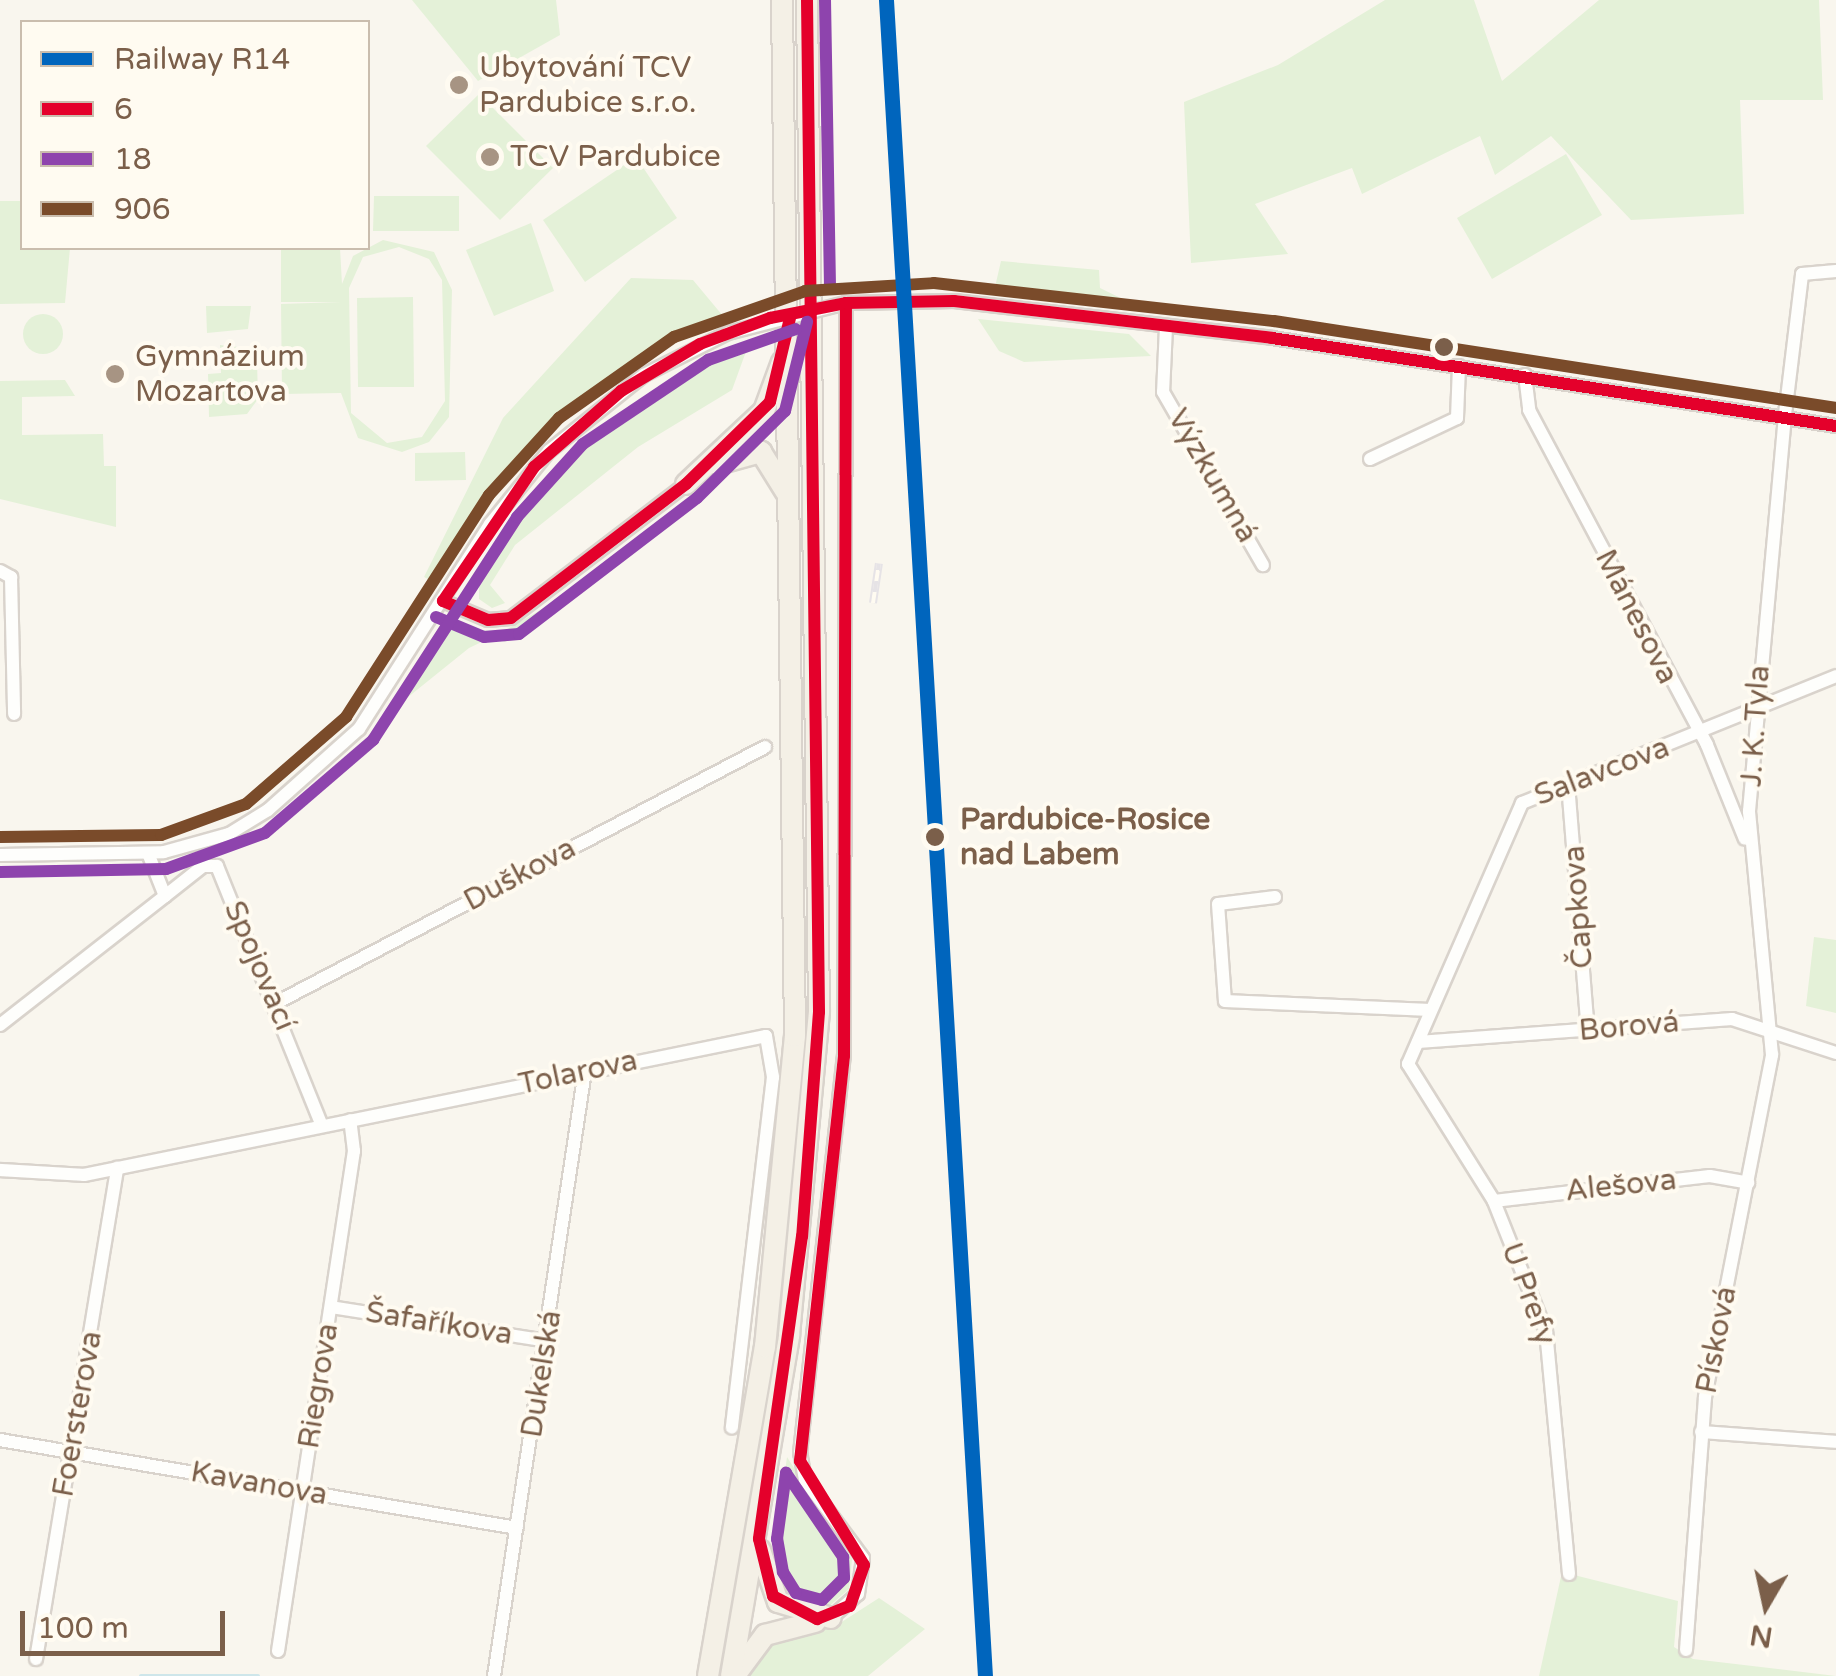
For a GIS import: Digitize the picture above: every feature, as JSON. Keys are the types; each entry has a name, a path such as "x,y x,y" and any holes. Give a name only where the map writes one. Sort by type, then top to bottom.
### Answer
{"main road":[{"path":"708,1676 740,1501 795,1036 794,530 782,0"},
{"path":"734,1676 777,1423 819,1012 806,0"},
{"path":"686,484 770,402 790,321"},
{"path":"686,484 733,454 765,454 780,471 794,530"},
{"path":"758,1538 778,1602 831,1618"},
{"path":"734,1676 764,1635 831,1618"}],"street":[{"name":"J. K. Tyla","path":"1772,1032 1752,860 1755,715 1802,274 1836,271"},
{"path":"0,855 148,853 210,840 255,819 337,752 549,451 644,375 728,333 846,303 1000,307 1166,327 1524,375 1836,426"},
{"path":"831,1618 858,1594 863,1558 805,1480 800,1453 844,1056 846,303"},
{"name":"Výzkumná","path":"1166,327 1161,386 1263,565"},
{"path":"1370,459 1458,418 1459,366"},
{"name":"Mánesova","path":"1524,375 1529,410 1700,734 1752,860"},
{"path":"443,601 488,620 511,618 686,484"},
{"path":"0,571 11,577 14,714"},
{"name":"Salavcova","path":"1418,1042 1515,812 1568,784 1755,715 1836,676"},
{"name":"Duškova","path":"276,1003 765,747"},
{"name":"Čapkova","path":"1568,784 1588,1031"},
{"path":"0,1025 165,896 148,853"},
{"name":"Spojovací","path":"165,896 203,866 217,866 276,1003 322,1126"},
{"path":"1275,897 1218,904 1226,1000 1430,1010"},
{"name":"Borová","path":"1418,1042 1732,1019 1836,1054"},
{"name":"Písková","path":"1686,1650 1701,1432 1772,1032"},
{"name":"Tolarova","path":"0,1170 116,1168 756,1035 771,1041 732,1428"},
{"name":"U Prefy","path":"1418,1042 1410,1068 1494,1202 1551,1350 1569,1574"},
{"name":"Dukelská","path":"494,1676 585,1072"},
{"name":"Riegrova","path":"278,1650 331,1308 350,1120"},
{"name":"Foersterova","path":"36,1659 116,1168"},
{"name":"Alešova","path":"1494,1202 1710,1176 1748,1183"},
{"name":"Šafaříkova","path":"331,1308 547,1341"},
{"path":"1701,1432 1836,1442"},
{"name":"Kavanova","path":"0,1440 517,1528"}],"green space":[{"path":"412,0 556,0 560,35 478,81"},
{"path":"1385,0 1474,0 1502,81 1599,0 1819,0 1823,100 1740,100 1744,214 1631,220 1551,136 1495,175 1480,136 1362,194 1352,168 1255,204 1288,254 1191,263 1184,102 1278,65"},
{"name":"TCV Pardubice","path":"479,94 553,168 500,220 426,146"},
{"path":"1566,154 1602,215 1492,279 1457,218"},
{"path":"636,157 677,218 585,282 543,220"},
{"path":"374,196 459,196 459,231 373,231"},
{"path":"0,201 20,201 20,250 70,250 65,303 0,304"},
{"path":"531,223 554,291 494,316 466,250"},
{"path":"383,240 434,252 452,290 449,417 429,442 402,452 358,438 341,393 282,394 281,304 341,302 281,302 281,250 340,250 342,284 353,256","holes":["399,247 429,259 442,280 445,401 422,437 387,443 351,413 349,288 363,257"]},
{"path":"1001,261 1099,270 1100,288 1147,311 995,287"},
{"path":"631,278 693,280 723,316 666,339 551,423 477,510 434,582 424,577 503,418"},
{"path":"413,297 414,387 358,387 357,298"},
{"path":"206,306 251,306 248,329 207,333"},
{"path":"43,314 57,320 63,334 57,348 43,354 29,348 23,334 29,320"},
{"path":"978,319 1129,334 1151,356 1024,362 999,351"},
{"path":"220,345 248,348 257,360 258,399 247,414 209,417 208,374 221,373"},
{"path":"748,346 732,390 638,447 515,545 490,585 505,603 492,608 479,599 479,576 508,531 585,442 648,395"},
{"path":"65,380 75,396 22,397 22,435 103,434 104,466 116,466 116,527 0,499 0,381"},
{"path":"465,452 466,480 415,481 415,453"},
{"path":"544,608 505,642 492,637 469,648 392,710 448,627 502,632"},
{"path":"1814,937 1836,940 1836,1013 1806,1006"},
{"path":"787,1457 852,1559 849,1589 827,1608 787,1601 772,1566"},
{"path":"1562,1572 1678,1601 1674,1647 1693,1659 1836,1676 1539,1676"},
{"path":"879,1598 925,1629 868,1676 748,1676 768,1639 837,1625"}],"waterway":[{"path":"141,1676 258,1676"}],"railway":[{"path":"873,603 879,563"}],"rail line":[{"name":"R14","path":"886,0 985,1676"}],"transit line":[{"name":"6","path":"807,0 819,1012 802,1236 759,1539 773,1596 817,1619 850,1606 864,1565 800,1461 844,1056 846,303"},
{"name":"18","path":"825,0 830,287"},
{"name":"906","path":"0,837 161,835 246,804 346,717 489,495 559,418 674,337 805,291 934,283 1274,321 1836,408"},
{"name":"6","path":"790,318 770,402 686,484 511,618 488,620 443,601 534,467 621,391 700,344 770,318 846,303 954,301 1272,338 1836,426"},
{"name":"18","path":"436,617 484,637 519,634 697,498 785,411 807,322"},
{"name":"18","path":"0,872 166,869 265,833 373,740 517,517 583,444 708,360 796,329"},
{"name":"18","path":"786,1473 843,1557 844,1578 822,1600 796,1593 783,1572 777,1539 786,1473"}],"place":[{"name":"Ubytování TCV Pardubice s.r.o.","path":"459,85"},
{"name":"TCV Pardubice","path":"490,157"},
{"name":"Gymnázium Mozartova","path":"115,374"},
{"name":"Pardubice-Rosice nad Labem","path":"935,837"}]}
